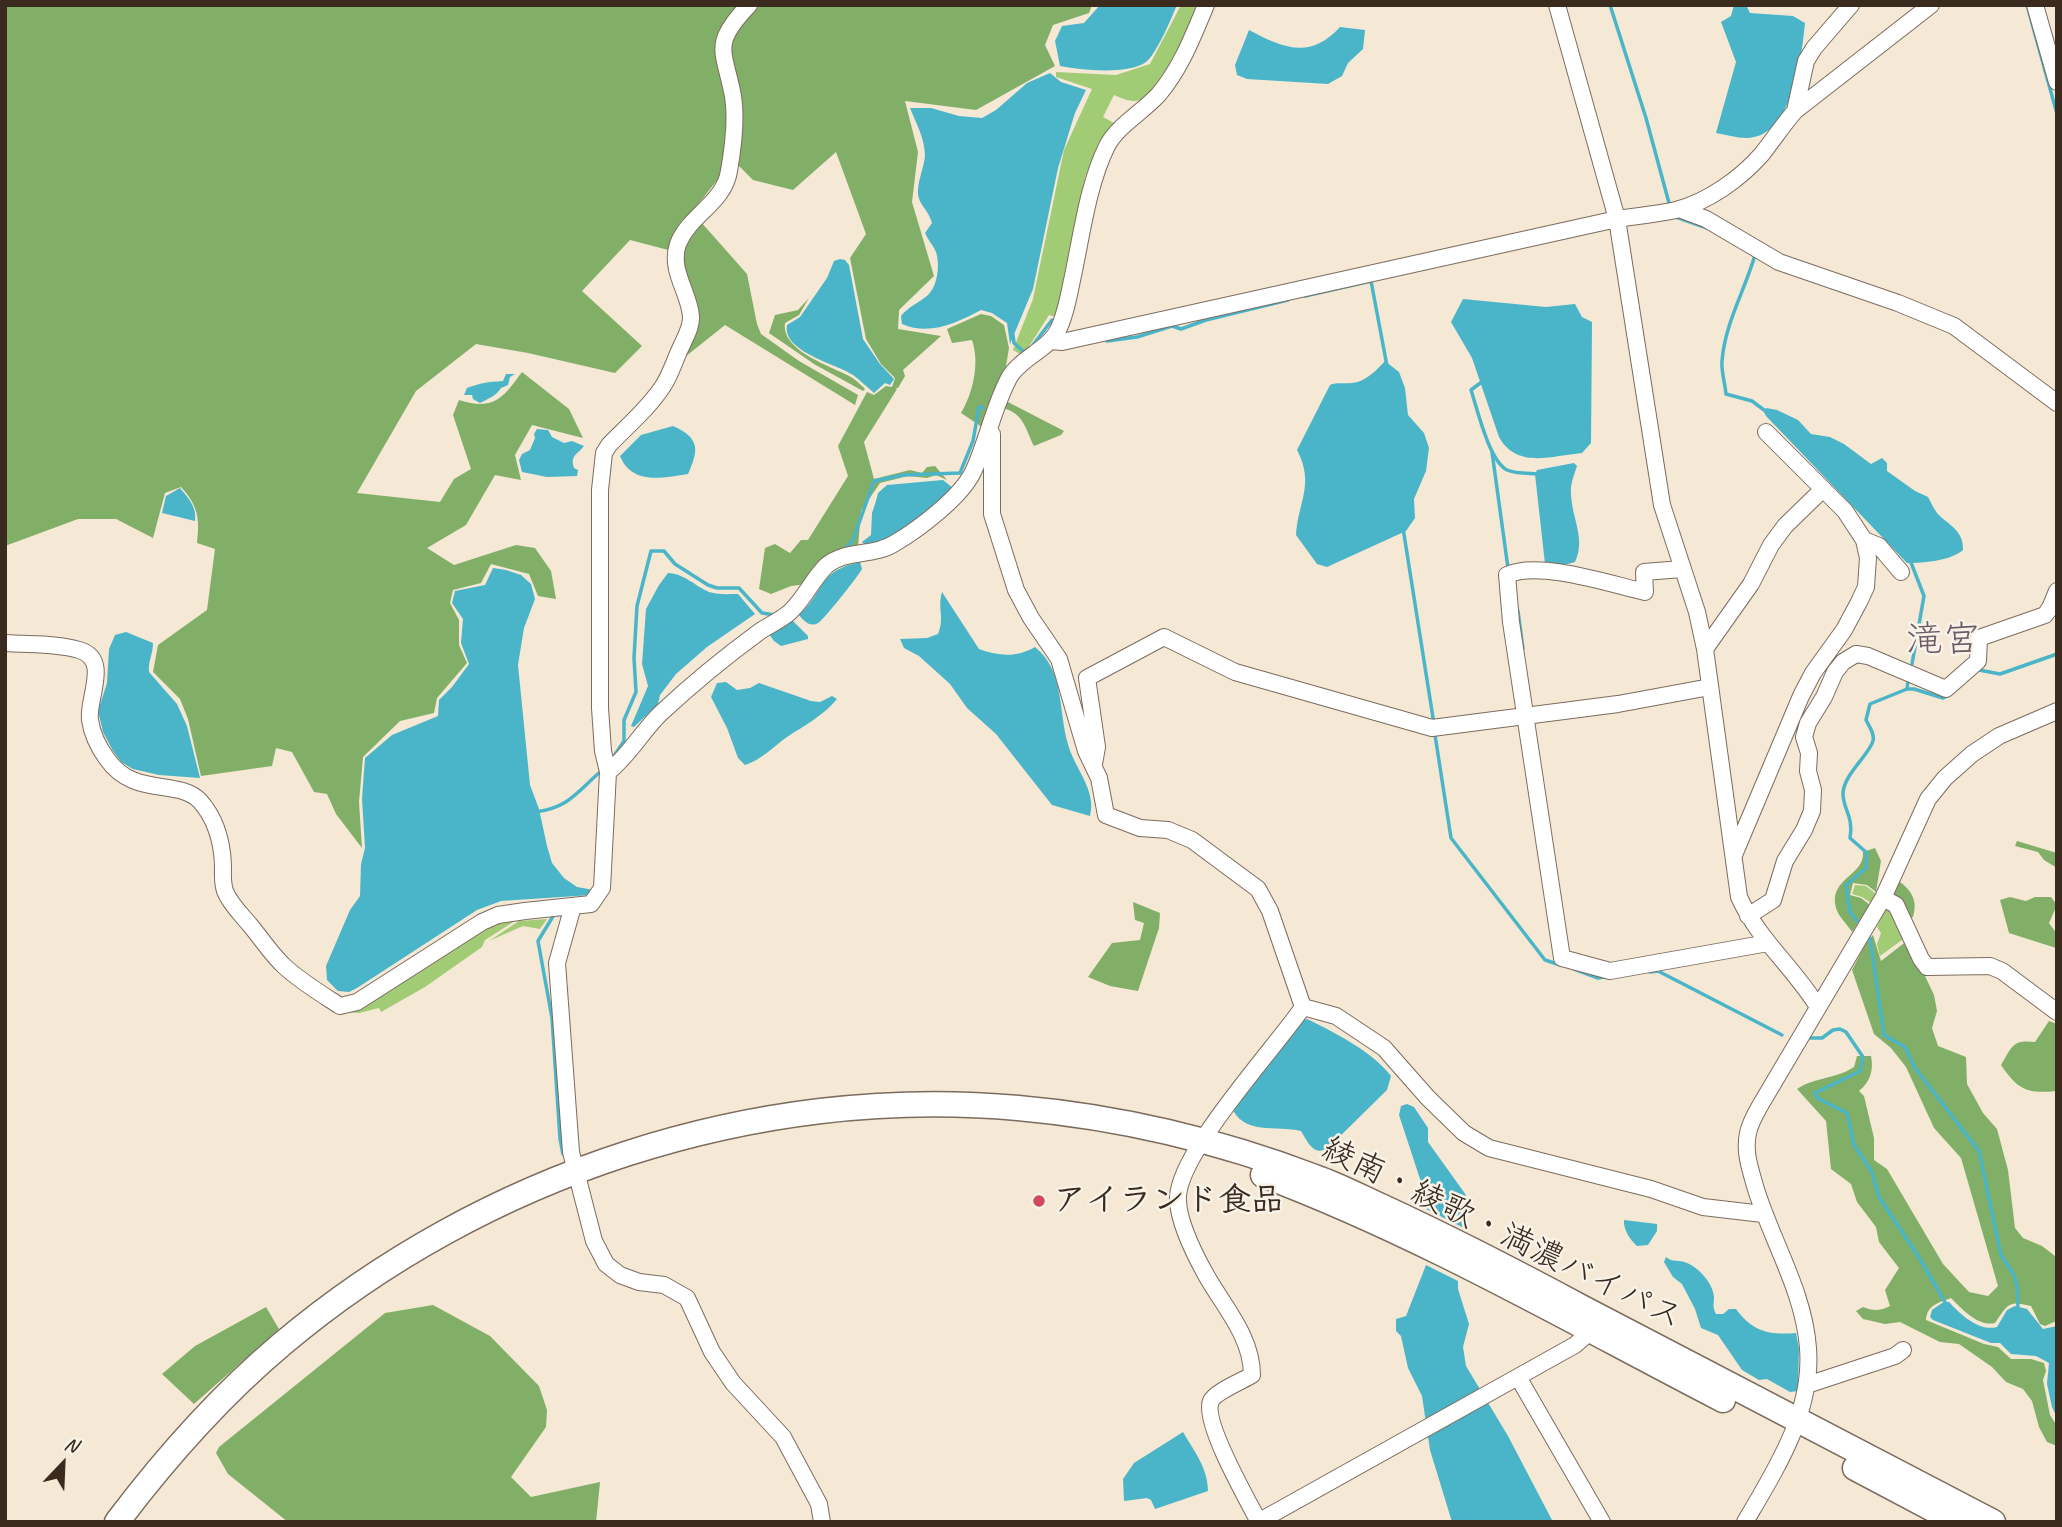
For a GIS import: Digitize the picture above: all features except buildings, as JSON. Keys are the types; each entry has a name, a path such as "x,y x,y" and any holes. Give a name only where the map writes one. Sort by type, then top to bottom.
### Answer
{"highway":[{"name":"綾南・綾歌・満濃バイパス","path":"117,1522 152,1475 222,1399 282,1343 393,1263 451,1228 495,1206 578,1179 668,1142 780,1117 874,1107 933,1105 1013,1107 1141,1125 1199,1147 1321,1178 1415,1222 1595,1324 1795,1427 1993,1522"},
{"name":"綾南・綾歌・満濃バイパス","path":"135,1522 163,1486 230,1412 291,1356 401,1276 458,1242 578,1179"},
{"name":"綾南・綾歌・満濃バイパス","path":"1795,1427 1956,1522"}],"street":[{"path":"5,643 82,650 93,660 97,675 90,720 96,741 106,758 115,770 127,778 188,794 202,803 219,832 223,883 232,904 282,964 340,1006 356,1002 482,922 498,915 591,904 602,888 608,772 603,751 600,708 600,490 604,453 609,444 664,384 691,321 677,272 677,247 690,222 723,189 729,173 734,120 733,98 723,60 722,43 733,22 749,5"},
{"path":"608,772 659,716 699,679 762,630 787,615 804,598 824,568 836,558 882,550 894,544 943,506 972,475 1010,375 1058,332 1097,168 1109,143 1171,79 1206,5"},
{"path":"1557,5 1617,219 1662,505 1697,612 1704,649 1739,897 1748,916 1805,985 1818,1007"},
{"path":"1795,111 1805,61 1852,5"},
{"path":"1051,341 1062,342 1617,219 1679,209 1711,195 1733,181 1762,154 1777,131 1795,111 1931,5"},
{"path":"2035,5 2057,82"},
{"path":"1679,209 1706,219 1779,262 1898,303 1954,326 2057,403"},
{"path":"991,423 992,514 1016,590 1059,659 1086,751 1099,778 1106,816 1140,828 1168,830 1192,840 1258,889 1270,911 1303,1007"},
{"path":"1733,857 1801,696 1813,673 1844,630 1866,587 1868,558 1864,540 1845,511 1766,432"},
{"path":"1704,649 1751,584 1771,545 1785,526 1822,490"},
{"path":"1864,540 1879,546 1901,572"},
{"path":"1682,569 1644,572 1645,592 1548,570 1517,570 1507,575 1511,622 1562,958 1610,971 1768,943"},
{"path":"1748,916 1773,900 1785,861 1804,830 1811,811 1813,789 1808,771 1809,753 1804,737 1814,712 1843,662 1856,654 1868,656 1946,689 1978,661 1979,638 2045,614 2057,591"},
{"path":"1094,764 1097,747 1087,678 1164,637 1235,672 1437,728 1618,704 1710,687"},
{"path":"1745,1522 1786,1450 1795,1427 1807,1385 1808,1349 1803,1317 1778,1245 1763,1214 1746,1154 1748,1132 1761,1104 1883,898 1928,799 1945,778 1972,754 1999,736 2057,711"},
{"path":"1883,898 1896,905 1927,967 1990,966 2002,971 2057,1012"},
{"path":"562,907 557,963 571,1152 594,1241 606,1264 620,1275 639,1282 664,1285 687,1298 712,1352 733,1383 783,1437 819,1504 822,1522"},
{"path":"1303,1007 1220,1115 1185,1168 1177,1199 1200,1265 1229,1310 1252,1360 1252,1375 1216,1395 1209,1408 1216,1439 1258,1522 1575,1345 1595,1324"},
{"path":"1303,1007 1336,1016 1384,1048 1428,1098 1464,1133 1489,1148 1651,1189 1703,1207 1763,1214"},
{"path":"1807,1385 1895,1356 1903,1350"},
{"path":"1518,1377 1602,1522"}],"green space":[{"path":"5,5 1092,5 1089,13 1053,25 1045,45 1055,66 976,110 905,101 918,152 912,202 934,276 899,310 898,329 941,336 903,370 905,376 898,388 895,388 897,389 864,442 874,479 910,470 922,473 927,467 935,466 947,480 936,475 927,478 908,476 880,483 861,511 858,547 806,584 791,586 771,594 759,589 765,548 775,544 790,553 801,540 808,540 848,476 838,446 867,392 874,395 886,386 892,387 895,378 881,364 866,339 850,258 866,234 836,152 793,190 753,180 733,160 692,212 747,274 761,334 799,361 858,395 855,405 725,325 685,357 694,315 676,252 630,240 582,291 642,346 615,373 476,344 416,391 357,493 440,502 454,479 471,469 453,415 459,400 481,404 496,400 522,372 569,409 583,438 532,425 515,455 521,480 495,475 466,525 427,548 454,565 516,545 535,548 551,571 556,599 538,596 529,574 491,564 481,583 453,590 450,603 459,620 459,645 467,663 437,698 434,713 400,721 363,757 359,802 362,848 336,814 327,794 314,792 292,752 276,748 272,766 201,776 188,719 180,699 153,672 158,645 207,610 215,549 197,543 196,513 191,500 181,487 165,493 153,538 116,519 78,519 5,546"},
{"path":"1181,5 1200,5 1184,44 1160,85 1136,101 1114,95 1103,117 1116,124 1099,142 1085,177 1056,317 1049,315 1028,348 1020,354 1013,350 1033,299 1064,150 1092,89 1056,77 1056,72 1116,75 1150,64"},
{"path":"809,298 799,315 785,323 790,341 807,355 852,378 865,389 863,391 814,364 769,333 775,315 798,310"},
{"path":"981,314 991,316 1004,325 1009,348 1005,372 982,427 961,413 974,378 972,340 952,343 947,329"},
{"path":"1006,401 1064,431 1061,435 1034,446 1019,417 1002,408"},
{"path":"2017,841 2057,853 2057,868 2044,860 2038,852 2015,846"},
{"path":"1875,848 1881,861 1876,892 1867,885 1853,883 1850,895 1861,898 1870,905 1852,932 1836,908 1837,890 1858,867 1863,852"},
{"path":"1899,881 1913,897 1913,917 1910,918 1892,898"},
{"path":"1855,885 1866,886 1876,894 1871,903 1852,894"},
{"path":"2010,897 2026,901 2035,897 2051,897 2057,905 2049,923 2057,934 2056,948 2009,933 2000,900"},
{"path":"1133,902 1160,913 1159,928 1138,991 1110,986 1088,977 1112,943 1140,940 1144,923 1135,920"},
{"path":"1887,905 1906,937 1880,956 1877,944 1881,933 1877,927"},
{"path":"551,913 547,917 518,919 485,940 482,947 425,987 381,1012 379,1008 359,1013 345,1012 479,929 502,919"},
{"path":"547,919 540,929 523,926 489,941 519,921"},
{"path":"1873,935 1881,961 1908,940 1934,995 1937,1011 1932,1028 1938,1046 1966,1057 1967,1084 1983,1113 1997,1129 2008,1170 2015,1228 2023,1238 2042,1246 2055,1256 2057,1264 2057,1323 2045,1326 2040,1324 2031,1306 2018,1303 2009,1305 1995,1323 1989,1324 1971,1316 1951,1298 1931,1308 1926,1320 1984,1344 1998,1347 2011,1359 2031,1359 2044,1363 2046,1371 2043,1380 2050,1415 2057,1426 2057,1446 2047,1442 2039,1427 2032,1401 2023,1389 2006,1382 1992,1367 1959,1344 1940,1342 1900,1322 1885,1324 1863,1319 1856,1311 1863,1307 1877,1310 1890,1306 1885,1290 1899,1268 1879,1242 1876,1227 1857,1202 1851,1184 1831,1169 1826,1121 1797,1089 1847,1071 1854,1067 1857,1056 1871,1056 1870,1075 1859,1091 1864,1096 1874,1138 1874,1160 1887,1169 1943,1264 1969,1292 1988,1296 1998,1286 1961,1158 1934,1128 1906,1067 1891,1048 1874,1034 1852,970"},
{"path":"2049,1021 2057,1024 2057,1091 2031,1091 2018,1085 2001,1065 2017,1043 2035,1042"},
{"path":"433,1305 490,1336 539,1386 547,1410 546,1427 511,1477 531,1497 600,1482 596,1522 288,1522 228,1474 216,1453 219,1447 385,1313"},
{"path":"266,1307 279,1329 194,1404 162,1374 195,1346"}],"water":[{"path":"1100,5 1177,5 1159,44 1146,62 1128,69 1116,70 1060,66 1055,41 1062,26 1084,23"},
{"path":"1734,5 1746,5 1750,13 1793,16 1805,23 1798,71 1786,106 1778,121 1767,131 1750,138 1716,133 1736,62 1721,22 1731,16"},
{"path":"1340,27 1365,30 1363,49 1348,63 1342,76 1328,84 1247,79 1237,75 1235,65 1249,30 1273,42 1296,48 1318,44"},
{"path":"1050,73 1061,82 1086,90 1075,113 1058,168 1033,289 1010,344 1007,323 992,313 981,310 933,328 923,329 902,324 901,316 931,291 938,269 936,252 925,233 932,223 918,194 925,150 910,108 931,108 959,116 982,118 996,110 1027,83"},
{"path":"840,259 849,265 863,339 894,379 890,385 885,383 874,393 853,375 801,350 788,334 787,325 800,317 827,278 834,261"},
{"path":"1463,299 1546,307 1575,304 1582,317 1592,322 1591,443 1582,453 1535,458 1525,457 1506,447 1499,437 1472,358 1451,322"},
{"path":"1385,361 1399,372 1405,388 1408,415 1424,433 1429,448 1426,471 1414,499 1415,518 1406,531 1327,567 1317,564 1296,535 1305,483 1305,473 1297,450 1330,385 1362,380"},
{"path":"506,374 515,374 510,377 508,385 480,403 473,399 472,395 464,395 467,388 503,381"},
{"path":"1766,408 1798,420 1811,434 1830,437 1844,444 1871,464 1882,458 1887,463 1887,471 1928,497 1937,513 1961,537 1963,550 1944,559 1907,563 1766,416"},
{"path":"673,426 688,435 695,446 688,474 649,477 632,472 625,465 620,456 641,435"},
{"path":"537,429 548,430 552,437 564,443 572,441 584,446 573,460 574,468 578,470 577,476 547,477 522,472 519,460 522,454 530,450"},
{"path":"1574,463 1577,466 1571,491 1579,537 1578,554 1575,562 1545,564 1535,474 1537,470"},
{"path":"943,480 953,488 913,521 868,548 862,542 871,535 872,513 878,493 887,485"},
{"path":"180,488 194,507 195,521 162,513 166,496"},
{"path":"860,562 862,569 818,623 807,623 799,615 829,576 846,566"},
{"path":"493,568 521,575 531,584 535,599 524,628 518,665 530,785 539,809 552,863 564,878 577,887 594,890 591,895 501,901 477,910 357,988 349,992 338,991 327,980 326,966 350,910 360,896 361,864 365,848 362,799 365,758 392,735 438,716 439,700 469,664 461,643 463,619 452,603 455,591 485,585"},
{"path":"668,573 685,578 709,592 738,594 755,614 707,647 676,674 660,695 658,704 634,727 631,726 648,686 642,664 646,609"},
{"path":"942,592 979,649 1007,655 1035,647 1045,657 1056,680 1068,744 1088,788 1090,816 1052,805 996,734 967,708 950,684 919,656 904,648 900,639 927,638 938,634"},
{"path":"792,620 808,639 781,646 769,634"},
{"path":"126,632 153,643 149,672 177,704 187,726 200,778 159,775 133,769 121,762 103,732 98,711 107,683 109,649 115,635"},
{"path":"726,682 737,690 759,683 811,701 820,702 832,696 837,699 814,720 762,757 745,765 738,758 711,697 717,683"},
{"path":"1307,1019 1364,1051 1391,1076 1387,1090 1330,1146 1320,1151 1312,1148 1301,1131 1252,1126 1243,1122 1231,1106 1299,1021"},
{"path":"1407,1104 1414,1107 1428,1128 1428,1142 1466,1195 1464,1228 1416,1204 1422,1197 1423,1188 1399,1115 1401,1106"},
{"path":"1624,1220 1657,1224 1657,1231 1648,1245 1637,1246 1628,1234"},
{"path":"1666,1257 1687,1263 1705,1277 1713,1292 1716,1314 1736,1309 1749,1323 1762,1330 1796,1333 1799,1349 1798,1391 1790,1392 1767,1379 1759,1380 1742,1370 1718,1335 1701,1328 1682,1284 1673,1277 1664,1262"},
{"path":"1426,1265 1458,1281 1469,1324 1463,1347 1466,1366 1508,1436 1553,1522 1452,1522 1430,1450 1422,1396 1408,1368 1401,1336 1396,1331 1396,1319 1406,1316"},
{"path":"1949,1302 1964,1317 1983,1327 1997,1327 2007,1310 2015,1306 2027,1309 2043,1329 2057,1326 2057,1418 2047,1384 2049,1363 2036,1356 2011,1354 2000,1343 1991,1343 1930,1317 1932,1310"},
{"path":"1183,1432 1203,1467 1208,1491 1155,1509 1147,1498 1124,1501 1123,1479 1134,1463"}],"waterway":[{"path":"1610,5 1646,118 1669,203"},
{"path":"2027,5 2057,114"},
{"path":"1676,217 1707,228"},
{"path":"1755,255 1727,333 1722,369 1726,394 1752,401 1768,413"},
{"path":"1305,296 1371,281 1387,366"},
{"path":"1107,341 1137,337 1172,326 1181,329 1206,320 1288,300"},
{"path":"1033,345 1052,320"},
{"path":"1013,335 1014,343 1025,353"},
{"path":"1483,381 1471,390 1484,433 1495,456 1507,470 1540,474"},
{"path":"844,550 853,540 874,481 903,475 960,473 973,441 979,407 983,408"},
{"path":"1492,452 1508,568"},
{"path":"1403,528 1434,724"},
{"path":"614,756 624,741 624,720 636,692 634,658 637,606 651,551 664,551 675,564 708,585 717,588 739,588 762,613 775,615"},
{"path":"1910,560 1924,596 1912,664"},
{"path":"1518,611 1523,649"},
{"path":"1979,670 2000,674 2057,654"},
{"path":"1857,921 1850,912 1846,885 1866,868 1867,853 1850,838 1851,824 1843,799 1844,787 1873,741 1866,720 1870,704 1907,689 1908,681"},
{"path":"1907,689 1943,698 1949,695"},
{"path":"1435,735 1451,838 1545,960 1560,965"},
{"path":"535,812 564,803 600,772"},
{"path":"555,913 538,941 552,1018 563,1154"},
{"path":"1870,938 1884,1035 1905,1047 1915,1068 1979,1151 2001,1255 2014,1275 2017,1286 2018,1308"},
{"path":"1574,969 1598,978 1604,977"},
{"path":"1650,972 1658,971 1782,1035"},
{"path":"1810,1038 1822,1038 1833,1030 1840,1029 1846,1032 1863,1057 1860,1071 1815,1093 1817,1098 1847,1113 1854,1145 1872,1172 1879,1197 1946,1304"}],"place":[{"name":"アイランド食品","path":"1039,1201"}],"district":[{"name":"滝宮","path":"1943,641"}]}
